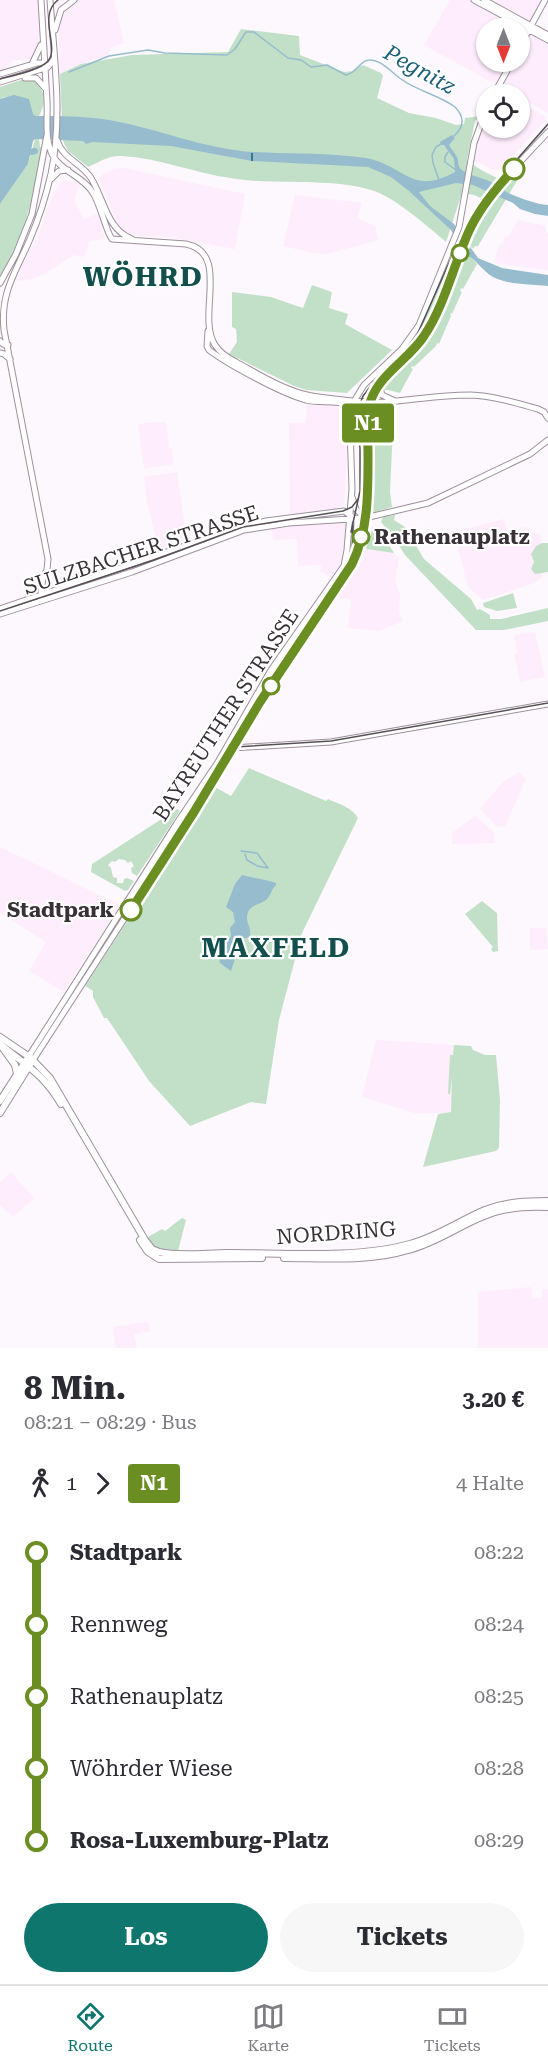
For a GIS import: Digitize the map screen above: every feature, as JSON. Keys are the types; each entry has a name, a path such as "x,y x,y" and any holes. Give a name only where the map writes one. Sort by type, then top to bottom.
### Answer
{"main road":[{"path":"0,284 27,229 47,141 47,66 41,0"},
{"path":"42,14 50,0"},
{"path":"50,0 57,4 75,0"},
{"path":"40,598 48,558 3,312 9,283 32,235 50,180 57,139 56,71 50,0"},
{"path":"474,0 510,18"},
{"path":"484,0 514,18"},
{"path":"530,28 545,0"},
{"path":"53,37 59,14 68,3"},
{"path":"530,28 548,34"},
{"path":"530,28 548,40"},
{"path":"32,64 39,53 43,38"},
{"path":"3,82 47,66 55,58"},
{"path":"0,74 32,64 47,66 56,71"},
{"path":"3,82 34,77 40,80 46,90"},
{"path":"365,518 368,497 370,401 379,385 425,336 467,235 487,201 503,180 548,132"},
{"path":"349,517 353,473 350,431 352,408 364,385 402,349 415,333 459,225 476,138"},
{"path":"57,139 61,149 91,179 108,222 108,236 113,240 194,246 205,255 209,263 207,347 215,354 293,396 313,402 343,404 352,408"},
{"path":"47,141 54,156 93,192 108,222 121,234 134,240"},
{"path":"42,164 54,156 68,157"},
{"path":"50,180 59,171 69,170"},
{"path":"39,184 44,182 47,189"},
{"path":"466,196 466,216 475,220"},
{"path":"7,272 6,279 9,283"},
{"path":"209,320 213,342 228,358 296,391 310,395 370,401 486,396 538,409 548,417"},
{"path":"0,341 8,345"},
{"path":"8,345 0,351 10,359"},
{"path":"379,385 382,394 396,401"},
{"path":"355,400 362,408 368,437"},
{"name":"SULZBACHER STRASSE","path":"0,609 135,571 244,530 349,517 365,518 428,503 534,452 548,440"},
{"path":"352,496 356,509 365,518"},
{"name":"BAYREUTHER STRASSE","path":"29,1061 134,905 231,745 271,670 342,570 347,550 349,517"},
{"name":"BAYREUTHER STRASSE","path":"29,1061 125,903 224,751 243,729 355,559 365,518"},
{"path":"355,559 358,527 356,519"},
{"name":"SULZBACHER STRASSE","path":"0,614 40,598"},
{"path":"231,745 332,742 548,704"},
{"path":"243,729 245,741 256,746"},
{"path":"125,903 134,905"},
{"path":"0,1037 29,1061"},
{"path":"0,1044 29,1061"},
{"path":"0,1044 15,1065 17,1074"},
{"path":"0,1101 17,1074 29,1061"},
{"path":"0,1113 29,1061"},
{"name":"NORDRING","path":"29,1061 48,1074 56,1086 145,1240 153,1250 166,1254 374,1251 424,1240 480,1212 498,1206 522,1201 548,1201"},
{"name":"NORDRING","path":"29,1061 57,1097 146,1250 154,1257 161,1259 380,1256 426,1245 494,1212 517,1207 548,1207"}],"shaded area":[{"path":"0,0 38,0 41,4 41,12 38,46 34,57 31,60 13,60 7,68 0,70"},
{"path":"81,0 114,0 124,43 110,48 109,56 92,60 60,74 60,17 67,8"},
{"path":"450,0 469,0 498,18 476,18 476,72 503,72 496,83 493,83 424,45"},
{"path":"489,0 543,0 533,17 530,19"},
{"path":"530,34 548,44 548,113 530,103 530,84 504,84 510,72 530,72"},
{"path":"530,108 545,116 545,121 530,137"},
{"path":"529,138 500,169 493,170 479,162 473,162 478,139"},
{"path":"124,168 245,194 235,249 168,237 137,236 124,231 117,223 99,179 103,174 114,169"},
{"path":"67,180 81,184 75,196 75,202 84,219 99,213 105,239 89,241 83,257 73,255 33,279 15,281 38,236 49,204 60,182"},
{"path":"295,195 362,203 357,218 375,226 378,240 327,254 283,246"},
{"path":"518,220 546,226 548,270 495,263 500,244 503,244 504,237 508,237"},
{"path":"307,403 348,406 345,499 342,506 338,508 293,516 290,513 289,423 306,423"},
{"path":"166,422 169,448 172,448 174,464 144,469 138,424"},
{"path":"177,472 187,543 159,552 144,477"},
{"path":"504,519 508,532 522,531 522,527 530,528 532,532 540,534 546,572 542,574 542,578 529,585 483,600 468,587 454,532"},
{"path":"341,522 346,525 346,546 342,565 334,579 320,572 322,565 298,566 297,539 273,540 272,527"},
{"path":"364,549 394,553 399,558 395,582 400,594 399,612 403,621 379,631 348,628 351,600 333,597"},
{"path":"535,632 545,677 520,682 514,654 517,653 514,635"},
{"path":"519,772 526,779 505,826 497,827 480,809 503,782"},
{"path":"475,816 494,832 495,843 452,844 452,833"},
{"path":"0,847 118,904 119,907 64,992 29,971 46,942 0,913"},
{"path":"530,928 546,928 548,949 530,950"},
{"path":"376,1040 454,1045 451,1113 415,1113 362,1097"},
{"path":"11,1172 34,1198 13,1217 0,1205 0,1182"},
{"path":"531,1287 532,1298 542,1298 542,1289 548,1289 548,1348 478,1348 478,1292"},
{"path":"147,1322 150,1331 134,1334 137,1348 116,1348 114,1327"}],"green space":[{"path":"241,29 299,36 300,55 344,72 354,71 363,65 381,73 383,76 377,98 409,113 436,118 456,125 464,124 465,118 476,117 467,160 486,173 507,182 513,177 518,179 478,246 473,249 469,244 490,204 470,194 462,193 446,242 400,205 371,190 336,184 230,178 136,157 117,156 88,167 68,151 63,141 60,74 81,64 132,55 228,52"},
{"path":"33,78 44,96 39,116 5,97 0,99 0,87"},
{"path":"35,139 39,139 42,148 32,199 16,247 0,278 0,204 28,164"},
{"path":"465,254 477,264 463,289 461,288 462,292 452,314 450,313 451,316 439,344 437,343 414,367 412,366 413,369 400,393 381,390 381,386 429,331 455,271"},
{"path":"446,265 449,268 420,335 381,379 372,393 365,391 403,353 414,338 430,308"},
{"path":"312,285 332,292 329,308 348,314 345,324 392,350 347,393 307,390 294,386 229,354 237,342 236,329 232,327 232,292 271,297 303,308"},
{"path":"372,405 394,406 390,492 392,507 373,513 369,511"},
{"path":"395,515 394,520 405,527 424,559 471,599 477,610 480,609 490,615 490,619 501,619 548,608 548,621 504,630 476,630 405,555 381,522 383,517"},
{"path":"373,527 382,534 394,553 366,549"},
{"path":"548,543 548,572 535,574 531,569 534,562 531,554 536,546"},
{"path":"513,593 517,608 497,611 484,607 483,603"},
{"name":"Stadtpark","path":"249,768 326,801 328,799 349,808 358,818 302,933 279,1020 266,1104 251,1102 190,1126 149,1081 107,1018 104,1018 93,997 93,991 85,986 215,787 231,796"},
{"path":"177,809 180,811 137,876 132,873 131,868 134,866 131,861 128,863 119,859 108,865 113,877 117,878 117,883 123,883 127,878 134,881 128,890 125,891 91,872 92,864"},
{"path":"482,901 497,913 498,951 493,952 491,949 493,947 465,914"},
{"path":"454,1045 471,1046 473,1050 485,1055 496,1055 500,1100 499,1148 496,1151 423,1167 438,1114 451,1112 452,1077 450,1094 448,1094 450,1055 453,1055"},
{"path":"182,1218 186,1220 178,1251 160,1249 146,1238 162,1229 165,1231"}],"water":[{"path":"14,95 29,99 33,114 36,116 109,120 234,150 371,159 420,181 430,181 455,172 454,159 440,142 452,135 455,138 449,145 462,170 489,181 516,196 548,205 548,216 520,209 513,203 473,185 456,183 419,192 430,206 454,224 478,258 502,268 548,275 548,286 506,282 493,277 472,258 464,254 451,230 409,191 391,177 368,167 252,161 171,146 92,142 86,144 83,141 35,139 28,164 0,204 0,99"},
{"path":"242,875 276,883 276,885 268,898 252,907 248,912 250,936 235,937 233,945 236,956 231,971 220,963 219,949 231,936 230,928 235,922 233,912 226,907 235,884"}],"waterway":[{"name":"Pegnitz","path":"69,72 109,56 148,50 165,53 227,55 235,49 246,32 254,32 288,58 301,60 311,67 327,65 346,75 366,61 378,62 407,83 455,107 462,122 454,136"},
{"path":"439,180 432,155 436,147 441,144"},
{"path":"31,152 35,151"},
{"path":"448,152 445,162 456,170"},
{"path":"241,851 257,853 268,868 257,866"},
{"path":"245,854 247,860 256,865"}],"ferry route":[{"path":"252,152 252,161"}],"tram line":[{"path":"0,79 33,70 48,61 52,48 49,14 58,0"},
{"path":"351,532 360,491 360,448 357,422 358,409 363,396 375,381 400,358 416,337 457,245 483,198 548,124"},
{"path":"0,611 154,560 243,527 343,511 352,507 358,499"},
{"path":"227,753 287,654 347,568 352,553 353,525"},
{"path":"224,755 229,749 235,747 331,741 548,703"}],"bus line":[{"name":"N1","path":"131,910 194,812 260,702 352,564 360,544 367,509 368,415 372,397 376,388 413,351 426,333 472,224 492,194 514,169"}],"place":[{"name":"Rathenauplatz","path":"361,537"},
{"name":"Stadtpark","path":"131,910"}],"district":[{"name":"WÖHRD","path":"143,277"},
{"name":"MAXFELD","path":"276,948"}]}
